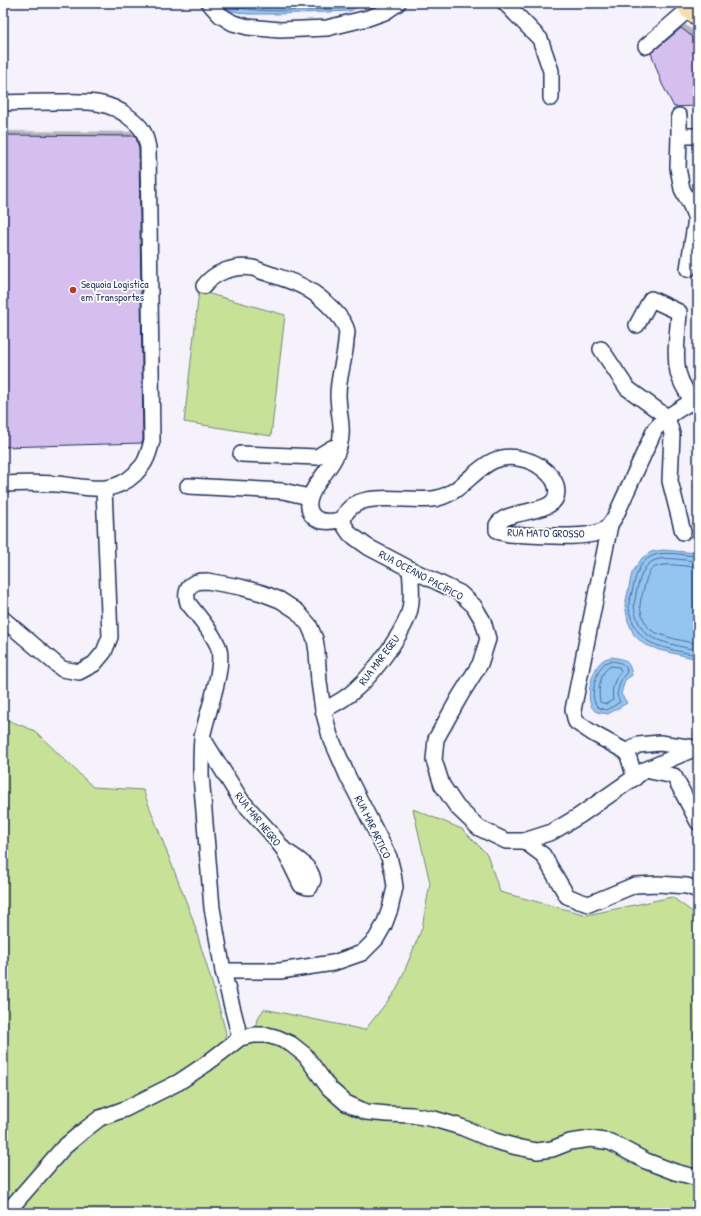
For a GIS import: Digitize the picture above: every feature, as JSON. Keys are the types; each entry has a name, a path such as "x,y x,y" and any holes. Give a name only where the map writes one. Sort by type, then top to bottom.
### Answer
{"street":[{"path":"209,3 220,15 233,23 248,27 280,30 327,28 368,18 385,12 398,3"},
{"path":"505,3 540,39 551,71 551,98"},
{"path":"646,46 691,9"},
{"path":"3,103 101,103 118,109 139,124 145,135 148,156 152,441 146,459 136,472 119,486 104,489 56,484 3,484"},
{"path":"679,116 678,168 682,189 696,219 688,269"},
{"path":"679,136 698,136"},
{"path":"204,286 208,280 221,273 232,269 252,268 309,290 329,306 342,320 347,332 338,396 342,435 333,462 309,497 309,509 313,516 320,520 334,522 343,519"},
{"path":"637,325 651,299 679,312 676,360 684,387 695,404 667,417 655,430 610,525 573,710 576,722 594,734 627,752 640,774"},
{"path":"601,349 627,388 667,417 672,434 670,481 684,532"},
{"path":"241,454 317,457 332,448 339,446"},
{"name":"RUA MATO GROSSO","path":"343,519 344,514 350,508 360,502 390,498 428,500 439,498 451,493 489,463 501,457 516,457 531,461 546,471 556,485 557,494 552,503 543,508 502,519 497,525 497,530 509,534 570,536 593,534 602,531 610,525"},
{"path":"188,486 283,491 309,497"},
{"path":"3,619 62,669 79,672 94,664 104,652 110,637 104,489"},
{"name":"RUA OCEANO PACÍFICO","path":"343,519 344,525 350,534 368,547 460,593 474,606 482,621 488,639 480,664 436,739 434,760 442,785 457,807 479,828 506,841 524,841"},
{"name":"RUA MAR EGEU","path":"323,710 340,702 358,688 388,651 410,611 412,593 410,569"},
{"name":"RUA MAR ARTICO","path":"202,737 219,670 220,657 218,647 212,634 188,603 186,592 191,585 197,582 207,581 240,587 280,600 297,611 309,625 315,639 323,710 334,747 389,857 394,887 390,909 384,925 376,939 362,953 333,963 280,971 223,971"},
{"path":"202,737 200,757 212,908 223,971 240,1038"},
{"name":"RUA MAR NEGRO","path":"202,737 241,800 284,850 298,881"},
{"path":"627,752 638,745 660,743 697,747"},
{"path":"524,841 552,832 579,816 640,774 697,747"},
{"path":"640,774 674,776 698,822"},
{"path":"524,841 543,855 567,896 589,904 635,885 658,884 687,886 698,890"},
{"path":"4,1213 8,1211 63,1148 100,1118 137,1103 179,1082 240,1038 267,1035 291,1044 305,1054 329,1088 346,1103 366,1112 412,1115 434,1119 495,1141 517,1147 537,1150 552,1149 570,1142 591,1139 610,1142 646,1161 675,1172 698,1178"}],"green space":[{"path":"199,291 285,315 271,436 184,422"},
{"path":"3,718 35,731 93,787 143,790 192,917 226,1033 223,1044 176,1077 123,1104 3,1208"},
{"path":"413,809 462,829 487,854 500,892 587,915 672,897 698,916 698,1171 677,1166 649,1155 628,1143 537,1144 518,1141 387,1107 368,1105 350,1097 334,1084 310,1050 295,1038 280,1031 255,1028 257,1019 264,1009 365,1030 397,989 422,928 430,883"},
{"path":"267,1042 288,1050 300,1059 324,1093 412,1121 433,1125 459,1134 572,1148 591,1146 608,1149 698,1185 698,1213 14,1213 67,1152 103,1124 245,1044"}],"water":[{"path":"219,3 366,3 350,11 247,14 228,10"},
{"path":"663,550 698,553 698,659 659,650 644,644 634,635 628,621 625,605 632,573 642,558 651,552"},
{"path":"611,657 626,661 628,663 632,675 625,680 621,694 627,703 608,714 599,713 591,706 589,693 590,685 598,665 603,660"}],"building":[{"path":"681,28 698,41 698,106 674,107 662,84 651,53"},
{"name":"Sequoia Logistica em Transportes","path":"3,135 136,137 139,149 142,443 3,447"}],"place":[{"name":"Sequoia Logistica em Transportes","path":"73,290"}]}
